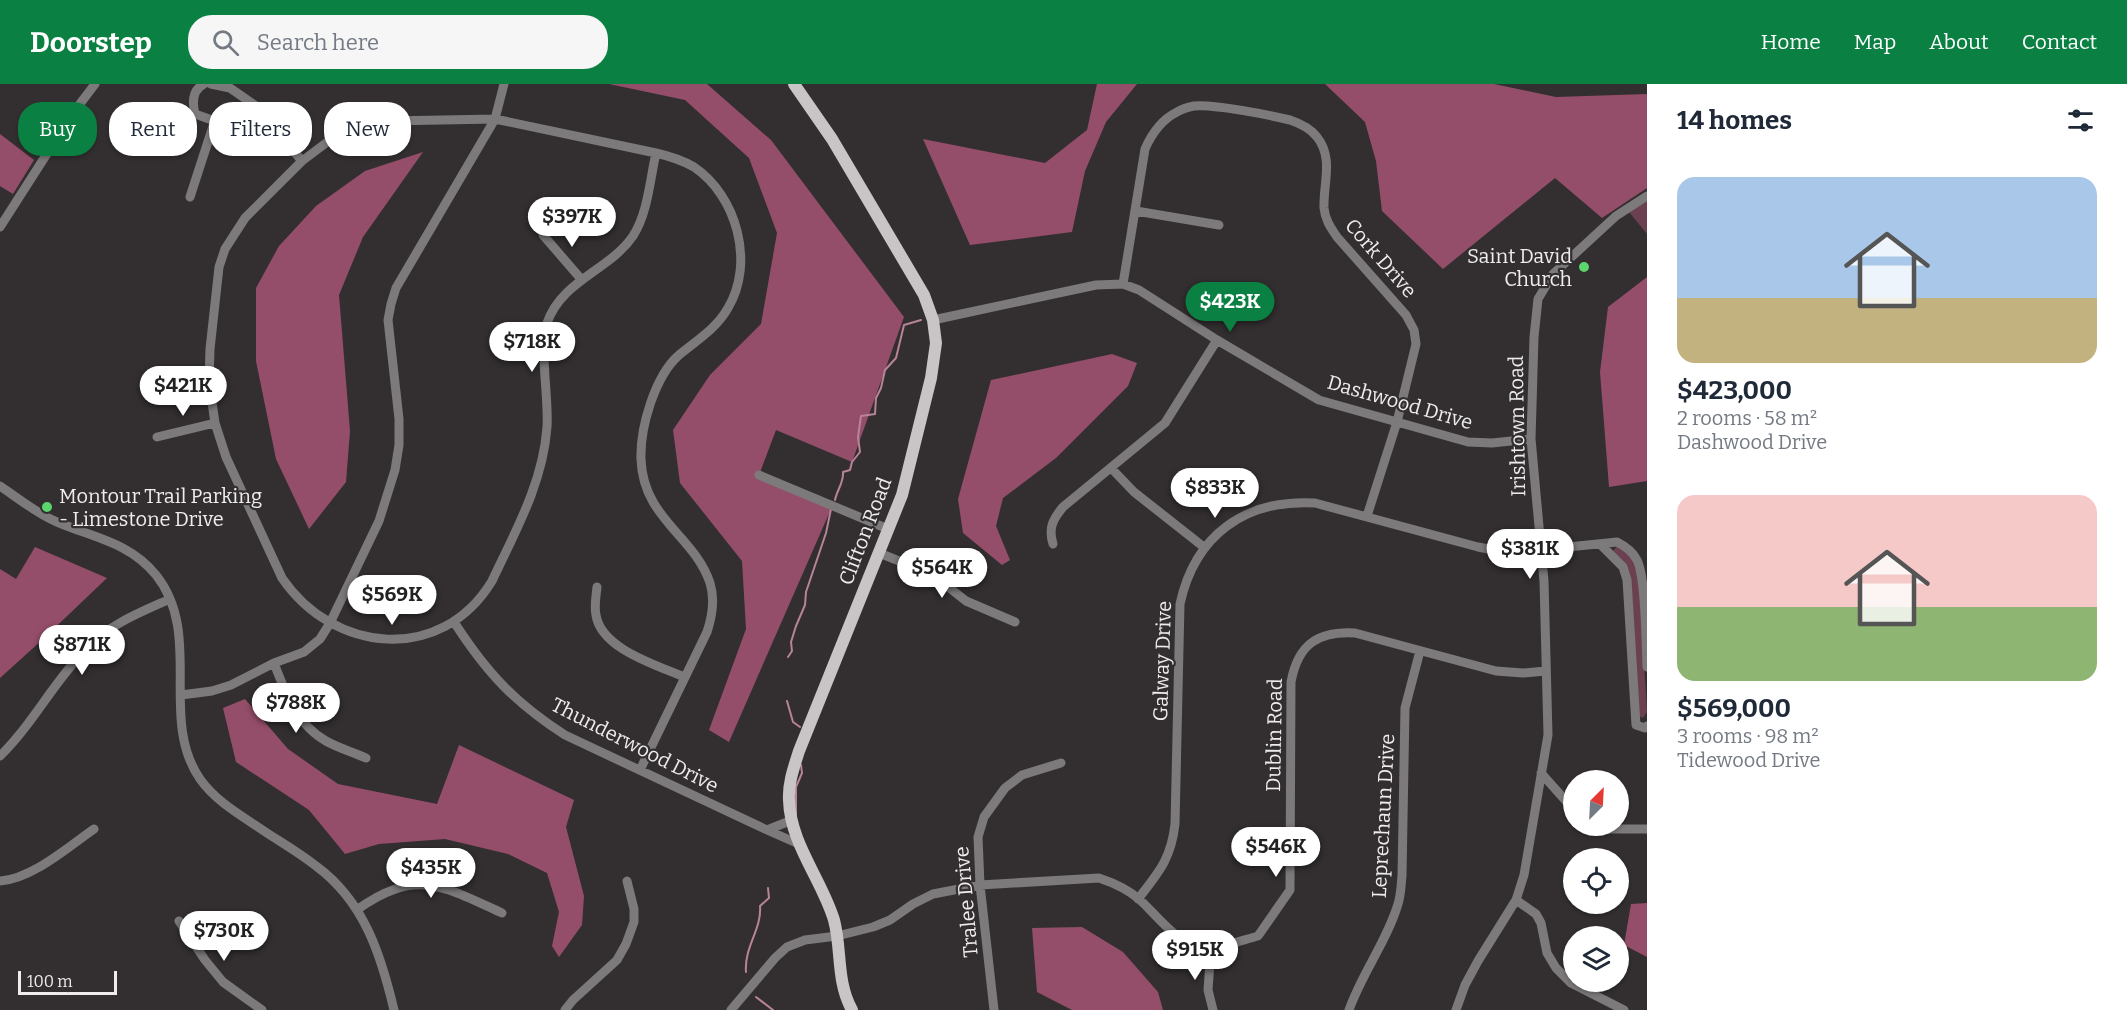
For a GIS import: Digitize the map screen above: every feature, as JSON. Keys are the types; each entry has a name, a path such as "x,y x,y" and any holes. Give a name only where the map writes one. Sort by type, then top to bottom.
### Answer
{"main road":[{"name":"Clifton Road","path":"794,84 816,113 924,295 933,320 936,343 934,362 906,483 795,762 789,788 792,820 829,908 837,936 841,980 852,1010"}],"street":[{"path":"0,227 73,113 95,84"},
{"path":"204,84 198,87 192,101 195,114 209,118"},
{"path":"212,84 230,88 250,102"},
{"path":"181,695 212,691 231,685 274,663 304,652 320,639 330,623 379,521 395,470 399,445 399,420 388,320 396,288 495,119 504,84"},
{"name":"Cork Drive","path":"1123,284 1145,149 1151,134 1164,120 1177,111 1193,106 1219,108 1292,121 1306,127 1317,136 1324,149 1327,164 1324,208 1328,223 1337,237 1406,315 1414,330 1416,344 1413,364 1367,516"},
{"path":"640,770 707,632 711,617 711,585 695,557 656,510 643,476 641,442 644,425 658,385 667,370 677,356 719,321 729,307 736,289 741,267 737,229 722,195 709,180 678,159 656,153 495,119 388,121 364,125 343,133 302,161 246,218 225,249 219,267 210,349 209,382 215,423 226,457 282,578 294,595 307,608 330,623 362,636 388,640 414,638 434,633 454,622 484,594 492,581 533,490 544,454 547,428 544,339 547,324 554,308 581,279 622,249 633,235 642,218 656,153"},
{"path":"190,197 209,138"},
{"path":"298,156 302,161"},
{"name":"Irishtown Road","path":"1456,1010 1478,960 1516,900 1524,875 1548,726 1544,581 1532,439 1535,314 1544,288 1553,274 1616,216 1647,196"},
{"path":"1136,211 1219,225"},
{"path":"543,235 581,279"},
{"name":"Dashwood Drive","path":"933,320 1096,285 1123,284 1139,290 1217,340 1319,400 1468,442 1492,443 1532,439"},
{"path":"1053,544 1050,533 1053,519 1063,507 1165,423 1217,340"},
{"path":"157,437 215,423"},
{"path":"1111,468 1134,492 1205,548"},
{"path":"759,475 888,529"},
{"path":"0,486 56,522 113,542 138,558 156,576 170,599 180,635 183,737 190,761 216,797 317,866 340,887 358,909 375,942 394,1010"},
{"name":"Galway Drive","path":"1138,898 1168,859 1173,844 1180,604 1184,583 1205,548 1218,534 1251,512 1292,502 1315,503 1478,547 1509,553 1617,542 1627,547 1638,561 1647,667"},
{"path":"1600,544 1623,567 1627,580 1636,725 1645,728 1647,726"},
{"path":"879,553 932,574 966,601 1015,622"},
{"path":"597,587 596,617 599,627 608,639 618,647 684,677"},
{"path":"0,756 33,718 86,648 104,633 127,619 170,599"},
{"name":"Thunderwood Drive","path":"454,622 490,672 513,697 565,735 801,845"},
{"name":"Dublin Road","path":"1211,948 1258,936 1290,890 1291,682 1293,668 1299,654 1309,644 1322,636 1338,632 1355,633 1496,671 1523,674 1546,671"},
{"name":"Leprechaun Drive","path":"1349,1010 1399,903 1402,876 1405,708 1420,651"},
{"path":"274,663 296,712 309,728 326,741 366,758"},
{"name":"Tralee Drive","path":"994,1010 980,885 978,837 984,817 1005,788 1022,775 1061,763"},
{"path":"1541,773 1563,798"},
{"path":"767,830 792,820"},
{"path":"0,881 27,874 94,829"},
{"path":"1629,829 1647,829"},
{"path":"731,1010 765,968 787,947 805,940 837,936 873,927 890,920 933,894 980,885 1099,878 1115,883 1138,898 1177,936 1195,945 1211,948 1208,990 1213,1010"},
{"path":"566,1010 573,1000 617,960 626,944 634,922 634,909 627,881"},
{"path":"358,909 386,892 415,884 438,885 502,913"},
{"path":"1516,900 1536,914 1546,953 1556,968 1571,983 1624,1010"},
{"path":"179,921 223,982 262,1010"}],"shaded area":[{"path":"609,84 707,84 771,140 904,317 852,462 776,430 759,475 831,509 729,742 709,730 746,629 742,561 680,483 673,430 710,375 761,324 777,233 749,158 685,100"},
{"path":"1097,84 1137,84 1106,122 1085,171 1072,232 970,245 923,139 1045,163 1087,130"},
{"path":"1325,84 1494,84 1556,97 1647,94 1647,188 1602,218 1555,178 1443,269 1382,211 1376,161 1365,122"},
{"path":"0,134 18,148 18,156 29,156 34,160 13,194 0,186"},
{"path":"423,152 363,237 339,295 350,431 346,482 309,529 276,459 256,361 256,288 279,246 316,206 365,171"},
{"path":"1647,201 1647,234 1629,212"},
{"path":"1647,277 1647,481 1609,487 1600,372 1608,307"},
{"path":"1112,354 1137,363 1128,386 1056,458 1003,498 996,526 1010,560 1002,565 963,533 958,499 991,380"},
{"path":"1618,545 1634,560 1639,579 1647,712 1643,718 1638,716 1629,579 1613,551"},
{"path":"35,547 107,578 0,678 0,569 16,579"},
{"path":"245,699 288,749 338,784 437,804 459,745 574,800 566,827 584,896 582,925 559,957 552,946 559,912 547,873 508,854 445,839 379,844 345,854 309,810 236,762 223,708"},
{"path":"1647,903 1647,957 1629,948 1627,926 1631,904"},
{"path":"1082,927 1123,952 1158,992 1163,1010 1072,1010 1037,992 1032,928"}],"waterway":[{"path":"835,500 843,472 850,470 852,462 860,452 858,437 861,416 875,414 876,398 885,370 896,358 904,325 921,320"},
{"path":"788,657 792,651 791,642 805,605 806,592 826,533 831,509"},
{"path":"787,701 793,722 800,727"},
{"path":"796,815 796,787 802,773 801,765"},
{"path":"746,972 746,963 760,914 760,906 769,898 768,888"},
{"path":"756,997 773,1010"}],"place":[{"name":"Saint David Church","path":"1584,267"},
{"name":"Montour Trail Parking - Limestone Drive","path":"47,507"}]}
